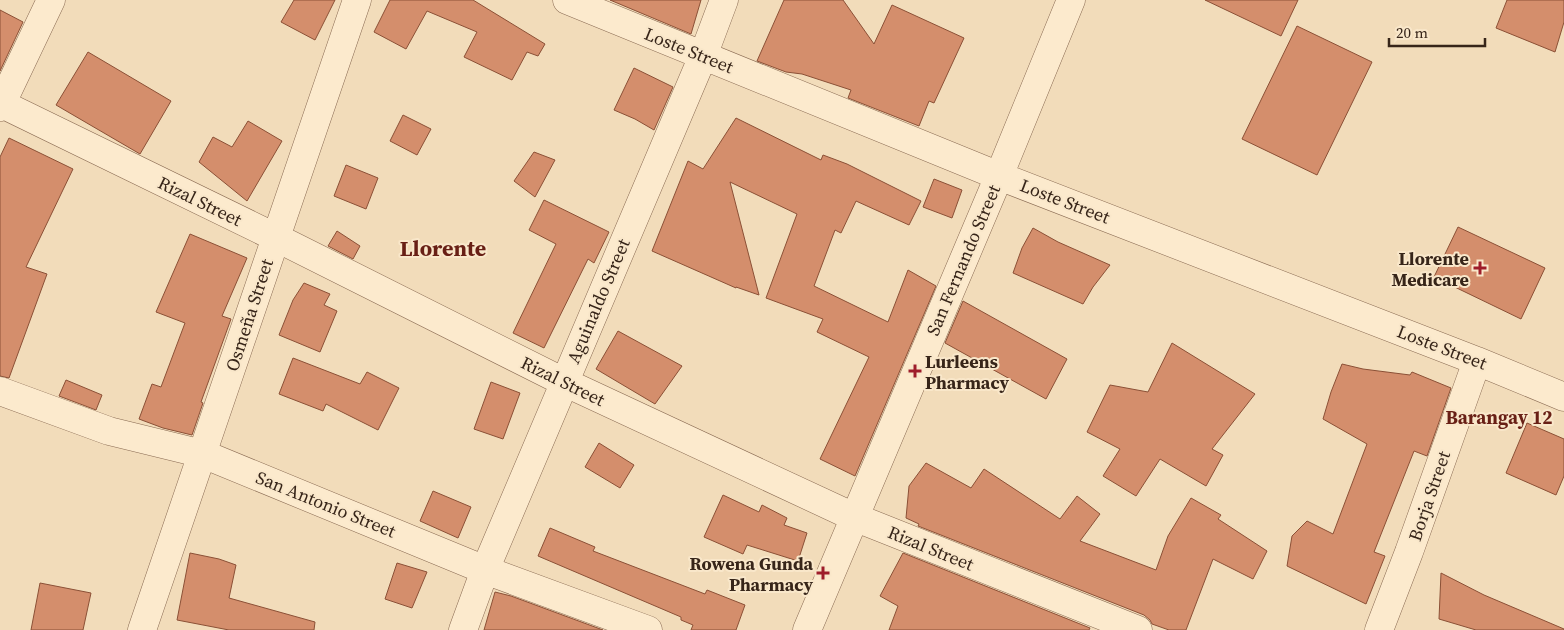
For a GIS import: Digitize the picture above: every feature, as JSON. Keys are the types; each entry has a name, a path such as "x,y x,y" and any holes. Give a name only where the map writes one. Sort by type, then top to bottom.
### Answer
{"street":[{"path":"1,105 51,0"},
{"name":"Osmeña Street","path":"142,630 357,0"},
{"name":"Loste Street","path":"567,0 998,176 1477,360 1564,397"},
{"name":"Aguinaldo Street","path":"463,630 485,570 703,56 724,0"},
{"name":"San Fernando Street","path":"807,630 1070,0"},
{"name":"Rizal Street","path":"1,105 275,238 564,382 854,517 1138,630"},
{"name":"Borja Street","path":"1379,630 1409,552 1477,360"},
{"name":"San Antonio Street","path":"0,391 109,431 203,454 485,570 648,630"}],"building":[{"path":"294,0 335,0 315,40 281,22"},
{"path":"390,0 473,0 545,44 538,56 527,52 512,80 464,57 477,32 427,11 406,49 374,32"},
{"path":"610,0 701,0 691,34"},
{"path":"784,0 843,0 874,44 892,5 964,38 934,103 929,101 919,126 848,98 851,90 802,74 786,72 757,61"},
{"path":"1205,0 1298,0 1281,36"},
{"path":"1507,0 1564,0 1564,22 1555,52 1496,28"},
{"path":"0,10 23,22 0,71"},
{"path":"1297,26 1372,62 1317,175 1242,139"},
{"path":"88,52 171,101 140,154 56,105"},
{"path":"634,68 673,87 654,130 614,110"},
{"path":"403,115 431,129 417,155 390,141"},
{"path":"736,118 821,160 823,155 847,164 921,201 909,225 856,201 841,233 835,230 814,286 888,322 908,270 936,286 855,476 820,459 869,357 817,332 823,319 766,298 797,214 730,182 759,295 736,288 652,251 688,161 703,169"},
{"path":"248,121 282,141 247,201 199,162 213,137 232,147"},
{"path":"9,138 73,169 26,267 47,274 9,378 0,376 0,157"},
{"path":"534,152 555,160 535,197 514,181"},
{"path":"346,165 378,178 366,209 334,196"},
{"path":"934,179 962,190 952,218 923,207"},
{"path":"544,200 609,232 594,263 588,259 544,348 513,333 556,244 529,230"},
{"path":"1458,227 1545,268 1521,319 1434,277"},
{"path":"1033,228 1058,242 1110,265 1083,304 1013,273 1022,248"},
{"path":"337,231 360,246 353,259 328,246"},
{"path":"190,234 247,258 222,316 231,319 201,402 203,403 192,435 163,428 139,419 152,384 161,387 185,323 156,312"},
{"path":"304,283 330,294 324,305 337,311 320,352 279,335 293,300"},
{"path":"963,301 1067,359 1046,399 945,343"},
{"path":"618,331 682,366 655,404 596,369"},
{"path":"1172,343 1255,394 1212,449 1223,455 1206,486 1160,459 1136,496 1103,476 1120,449 1087,432 1110,385 1148,392"},
{"path":"293,358 360,384 367,372 399,388 378,430 326,404 323,411 279,394"},
{"path":"1342,364 1363,369 1410,375 1412,372 1451,388 1427,456 1414,451 1374,552 1385,556 1366,604 1287,566 1292,536 1307,521 1333,534 1367,444 1323,419"},
{"path":"66,380 102,395 96,410 59,396"},
{"path":"491,382 520,393 503,439 474,429"},
{"path":"1527,423 1564,439 1564,476 1556,495 1506,473"},
{"path":"599,443 634,465 620,488 585,467"},
{"path":"926,463 971,488 984,469 1060,519 1077,496 1100,514 1080,541 1156,570 1168,536 1191,498 1221,515 1218,519 1267,551 1253,579 1213,559 1186,630 1169,630 1152,624 1144,615 918,526 919,524 906,518 909,486"},
{"path":"433,491 471,507 458,538 420,521"},
{"path":"723,495 759,512 762,505 787,518 784,525 807,533 798,561 747,545 743,554 704,537"},
{"path":"550,528 595,547 593,551 705,594 707,590 745,605 736,630 691,630 693,625 681,620 681,617 538,556"},
{"path":"190,553 219,559 236,565 229,598 315,622 314,630 229,630 177,620"},
{"path":"903,553 1090,628 1089,630 889,630 898,606 880,596"},
{"path":"397,563 427,572 412,608 385,599"},
{"path":"1441,573 1484,595 1564,630 1476,630 1439,619"},
{"path":"40,583 91,593 83,630 31,630"},
{"path":"495,592 511,596 603,630 484,630"}],"place":[{"name":"Llorente Medicare","path":"1480,268"},
{"name":"Lurleens Pharmacy","path":"915,371"},
{"name":"Rowena Gunda Pharmacy","path":"823,573"}],"district":[{"name":"Llorente","path":"443,248"},
{"name":"Barangay 12","path":"1499,417"}]}
